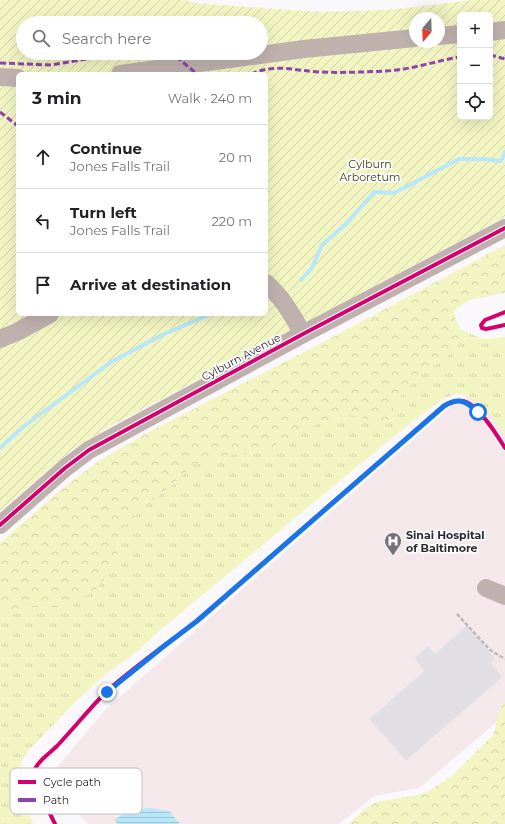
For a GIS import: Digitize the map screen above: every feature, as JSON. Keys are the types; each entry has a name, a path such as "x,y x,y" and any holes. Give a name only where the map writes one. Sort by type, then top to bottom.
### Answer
{"street":[{"path":"493,32 505,30"},
{"path":"445,35 457,34"},
{"path":"268,54 409,39"},
{"path":"135,72 223,60"},
{"name":"Cylburn Avenue","path":"0,525 65,468 89,450 303,334 505,228"},
{"path":"268,285 287,305 303,334"},
{"path":"0,339 17,332 46,316"},
{"path":"505,586 486,585 505,596"}],"path":[{"path":"457,614 490,650 505,659"}],"shaded area":[{"name":"Sinai Hospital of Baltimore","path":"505,374 505,715 419,788 374,796 339,824 88,824 78,814 142,814 142,768 56,768 107,708 454,404"}],"green space":[{"name":"Cylburn Arboretum","path":"0,0 186,0 195,3 320,12 388,10 473,0 505,0 505,217 109,427 73,449 0,511"},
{"path":"505,245 505,293 469,300 454,311 460,329 455,350 422,373 398,399 388,421 376,422 348,414 304,428 265,452 225,455 194,464 169,488 145,505 119,532 116,564 94,592 62,607 19,608 0,616 0,543 57,493 100,460 149,432 327,340"},
{"path":"460,329 480,338 486,339 505,337 505,435 491,415 470,397 456,394 440,401 324,494 158,632 139,650 106,674 76,701 30,749 22,760 20,768 10,768 10,814 29,814 33,824 0,824 0,616 19,608 62,607 116,564 119,532 145,505 169,488 194,464 225,455 265,452 304,428 349,414 376,422 388,421 398,399 422,373 455,350"},
{"path":"505,702 505,824 349,824 366,808 377,802 427,792 452,776 493,735 501,707"}],"water":[{"path":"151,808 169,811 180,824 118,824 114,820 123,814 142,814 142,809"}],"building":[{"path":"467,626 495,659 490,663 502,677 406,760 370,719 425,671 415,658 428,647 435,654"}],"waterway":[{"path":"301,280 312,268 322,245 347,223 374,192 394,193 459,159 485,159 501,161 505,152"},
{"path":"0,448 23,427 111,362 162,335 206,316"}],"marked path":[{"path":"493,56 505,59"},
{"path":"257,72 277,68 328,72 395,70 457,58"},
{"path":"0,63 51,65 80,60"},
{"path":"180,60 195,72"},
{"path":"0,112 16,124"}],"cycle path":[{"path":"0,525 65,468 89,450 303,334 505,228"},
{"path":"505,312 485,320 481,325 482,328 486,329 505,325"},
{"path":"36,768 41,760 57,746 107,691 197,621 444,406 458,401 469,403 487,421 505,448"},
{"path":"50,814 55,824"}],"place":[{"name":"Sinai Hospital of Baltimore","path":"393,556"}],"route":[{"path":"107,692 129,673 197,621 444,406 456,401 462,401 468,403 478,412"}]}
